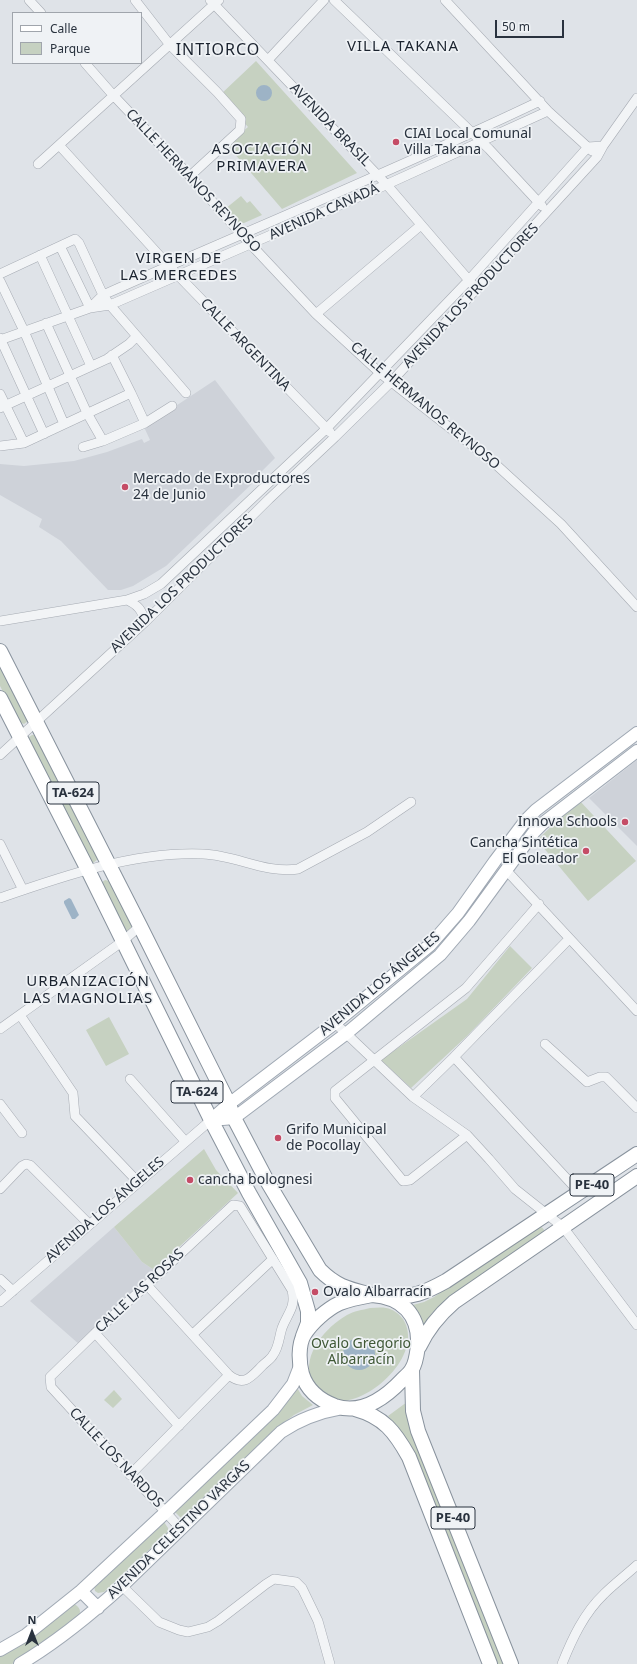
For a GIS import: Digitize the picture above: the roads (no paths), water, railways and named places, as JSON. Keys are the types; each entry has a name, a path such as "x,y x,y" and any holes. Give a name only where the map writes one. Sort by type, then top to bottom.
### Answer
{"highway":[{"name":"TA-624","path":"0,652 140,926 229,1104 234,1118 267,1181 320,1270 344,1288 378,1295"},
{"name":"TA-624","path":"0,698 88,870 211,1120 249,1193 300,1283 308,1311 308,1323 303,1336"},
{"name":"PE-40","path":"378,1295 400,1298 415,1296 428,1291 446,1281 547,1215 633,1157"},
{"path":"633,1157 637,1172"},
{"name":"PE-40","path":"417,1351 426,1332 440,1314 454,1302 553,1235 562,1226 637,1176"},
{"path":"249,1193 267,1181"},
{"path":"378,1295 404,1306 415,1322 418,1330 417,1351 412,1369 383,1397 349,1409 326,1403 315,1395 304,1379 300,1366 300,1348 303,1336 317,1320 338,1304 378,1295"},
{"name":"PE-40","path":"412,1369 413,1411 418,1430 511,1664"},
{"name":"PE-40","path":"349,1409 367,1412 383,1421 393,1431 409,1457 490,1664"}],"main road":[{"name":"AVENIDA LOS ÁNGELES","path":"211,1120 229,1104 335,1022 435,940 458,913 518,831 536,810 637,733"},
{"name":"AVENIDA LOS ÁNGELES","path":"234,1118 347,1033 440,956 469,921 528,840 542,824 637,751"},
{"path":"518,831 528,840"},
{"path":"211,1120 234,1118"},
{"name":"AVENIDA CELESTINO VARGAS","path":"0,1650 26,1634 81,1591 166,1512 273,1410 293,1384 300,1366"},
{"name":"AVENIDA CELESTINO VARGAS","path":"20,1664 68,1632 98,1608 281,1432 293,1424 322,1412 349,1409"},
{"path":"81,1591 98,1608"}],"street":[{"path":"135,0 170,45 239,115 242,123 240,130 190,176"},
{"path":"268,60 324,0"},
{"path":"334,0 482,142 548,211"},
{"path":"445,0 548,111 597,157"},
{"path":"34,2 40,12"},
{"path":"38,164 170,45 214,2"},
{"name":"AVENIDA BRASIL","path":"214,2 378,175 468,281 477,289"},
{"name":"CALLE HERMANOS REYNOSO","path":"86,64 113,96 190,176 241,234 316,314 380,373 492,461 561,524 637,607"},
{"name":"AVENIDA LOS PRODUCTORES","path":"0,756 36,721 145,622 263,504 392,381 597,157 603,146 637,98"},
{"name":"AVENIDA CANADÁ","path":"90,308 103,295 378,175 540,101"},
{"name":"AVENIDA CANADÁ","path":"90,308 110,306 387,185 548,111"},
{"name":"CALLE ARGENTINA","path":"59,145 169,266 335,437"},
{"path":"588,147 603,146"},
{"name":"AVENIDA LOS PRODUCTORES","path":"0,621 127,600 144,594 174,574 326,429 468,281 588,147"},
{"path":"316,314 421,225"},
{"path":"0,274 72,239 75,239 80,243 103,295 110,306 186,393"},
{"path":"44,434 0,339 90,308 60,246"},
{"path":"40,255 91,366"},
{"path":"0,281 24,331 64,424"},
{"path":"46,323 87,413 102,441"},
{"path":"3,407 112,355 129,344 137,336"},
{"path":"112,355 145,423"},
{"path":"0,447 24,443 131,393"},
{"path":"0,394 3,407 24,443"},
{"path":"83,447 102,441 145,423 172,406"},
{"path":"127,600 136,604 142,612 145,622"},
{"path":"0,898 88,870 160,854 204,854 221,856 257,866 289,870 298,869 367,832 411,802"},
{"path":"0,844 23,890"},
{"path":"506,870 539,904 568,939 637,1011"},
{"path":"467,1135 410,1180 403,1181 335,1098 334,1094 335,1091 466,988 539,904"},
{"path":"0,1029 123,941 140,926"},
{"path":"413,1097 454,1058 568,939"},
{"path":"20,1015 73,1093 75,1116 138,1182"},
{"path":"335,1022 413,1097 467,1135 515,1189 562,1226 637,1325"},
{"path":"545,1044 587,1082 600,1076 606,1077 637,1108"},
{"path":"454,1058 580,1193"},
{"path":"130,1079 186,1141"},
{"path":"0,1104 22,1133"},
{"name":"AVENIDA LOS ÁNGELES","path":"0,1302 211,1120"},
{"path":"0,1189 22,1166 26,1164 35,1169 89,1224"},
{"name":"CALLE LAS ROSAS","path":"51,1387 50,1377 95,1332 231,1206 236,1204 240,1206 273,1259"},
{"path":"147,1285 229,1374 235,1380 242,1381 249,1378 274,1355 283,1327 292,1310 294,1302 292,1290 273,1259 193,1334"},
{"path":"0,1279 13,1291"},
{"path":"95,1332 179,1426"},
{"path":"130,1474 229,1374"},
{"name":"CALLE LOS NARDOS","path":"51,1387 181,1529"},
{"path":"562,1664 578,1628 594,1605 603,1595 637,1566"},
{"path":"122,1586 159,1622 188,1632 208,1627 218,1621 266,1584 274,1580 296,1582 302,1588 318,1621 330,1664"}],"water":[{"path":"264,85 271,90 272,93 267,100 264,101 257,96 256,93 261,86"},
{"path":"69,898 71,899 79,915 75,919 72,919 64,903 64,901"},
{"path":"356,1338 362,1338 372,1345 375,1354 374,1360 368,1367 362,1370 356,1370 346,1363 343,1357 343,1351 350,1341"}],"place":[{"name":"CIAI Local Comunal Villa Takana","path":"396,142"},
{"name":"Mercado de Exproductores 24 de Junio","path":"125,487"},
{"name":"Innova Schools","path":"625,822"},
{"name":"Cancha Sintética El Goleador","path":"586,851"},
{"name":"Grifo Municipal de Pocollay","path":"278,1138"},
{"name":"cancha bolognesi","path":"190,1180"},
{"name":"Ovalo Albarracín","path":"315,1292"}],"district":[{"name":"VILLA TAKANA","path":"403,47"},
{"name":"INTIORCO","path":"218,50"},
{"name":"ASOCIACIÓN PRIMAVERA","path":"262,158"},
{"name":"VIRGEN DE LAS MERCEDES","path":"179,268"},
{"name":"URBANIZACIÓN LAS MAGNOLIAS","path":"88,990"}],"park label":[{"name":"Ovalo Gregorio Albarracín","path":"361,1352"}]}
